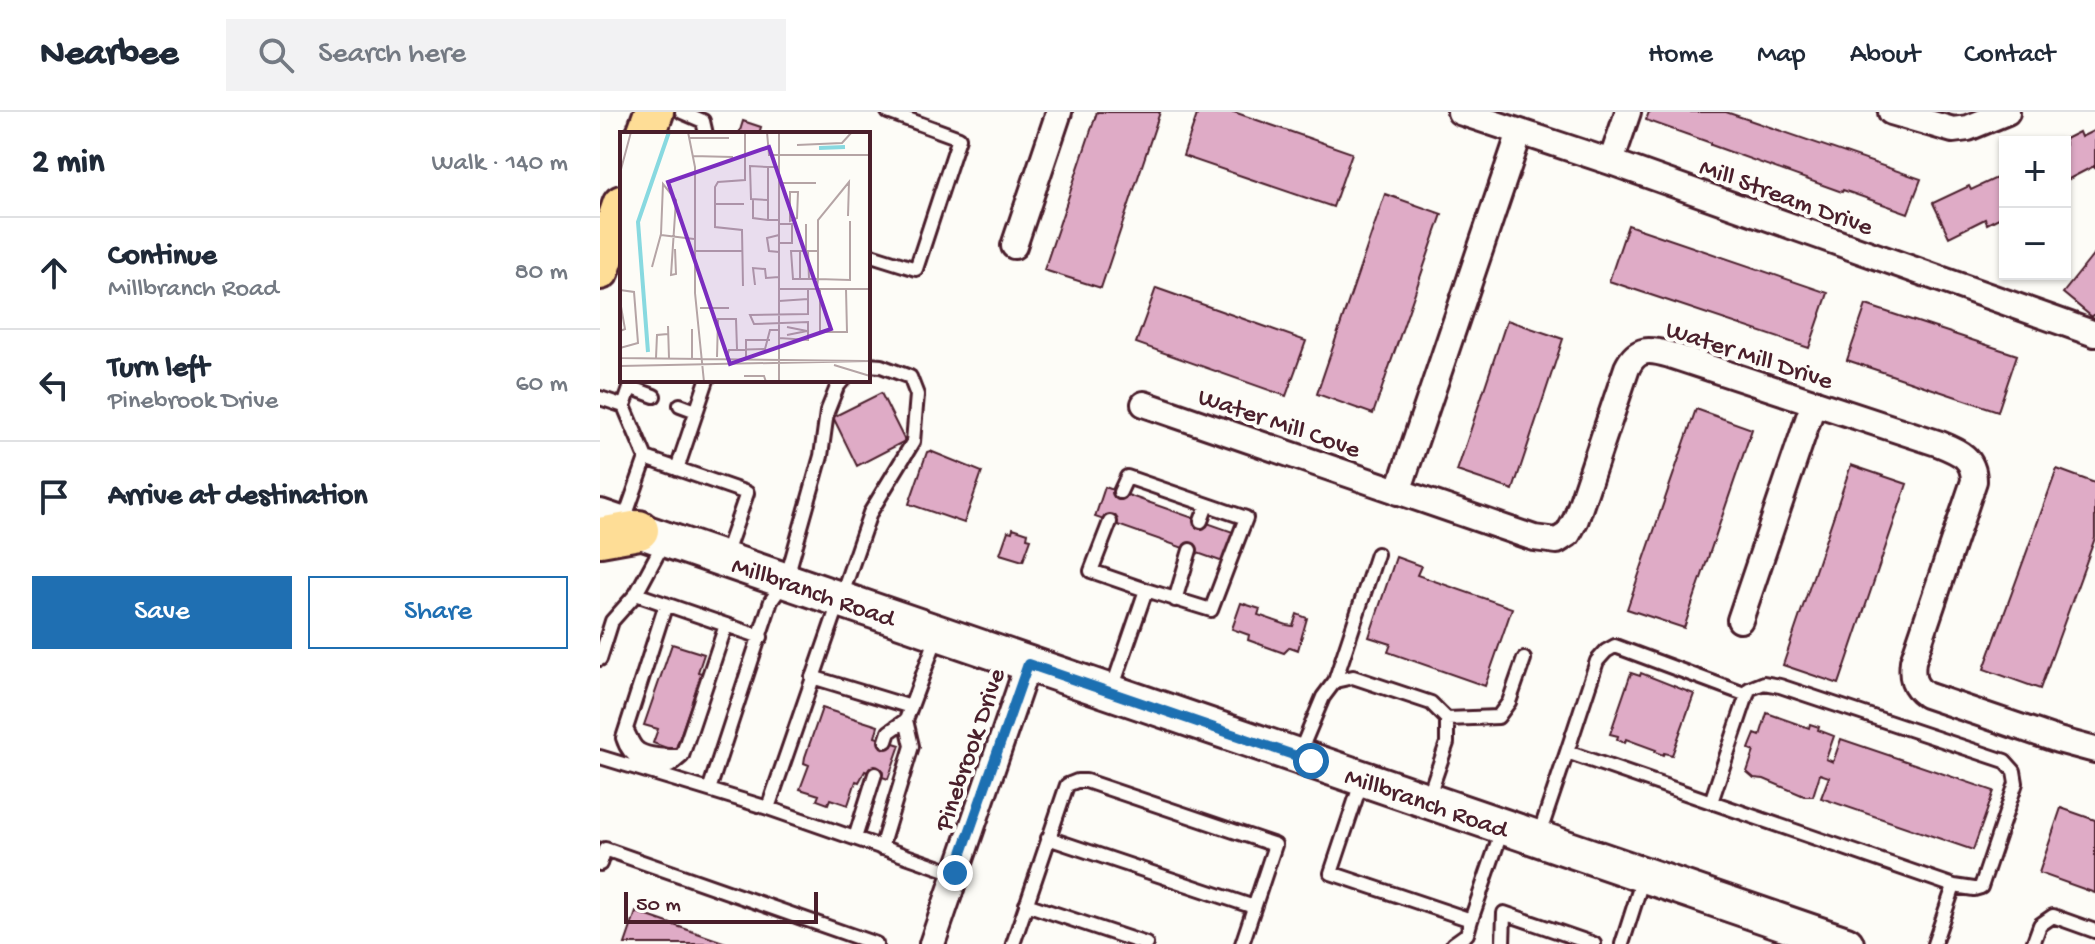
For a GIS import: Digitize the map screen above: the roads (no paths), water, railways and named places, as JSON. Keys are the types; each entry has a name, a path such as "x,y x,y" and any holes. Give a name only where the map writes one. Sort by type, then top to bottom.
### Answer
{"main road":[{"path":"647,132 654,112"},
{"path":"610,257 620,214"},
{"name":"Millbranch Road","path":"625,530 724,559 1644,875 1802,937 1846,944"}],"street":[{"path":"1014,246 1059,112"},
{"name":"Mill Stream Drive","path":"1460,112 1611,162 2095,334"},
{"path":"1611,162 1628,112"},
{"path":"1891,112 1953,130 1968,128 2007,112"},
{"path":"1398,492 1520,132"},
{"name":"Water Mill Drive","path":"1398,492 1534,538 1557,541 1564,537 1576,519 1627,368 1635,355 1646,350 1670,355 1955,450 1968,458 1974,469 1970,497 1913,661 1912,672 1917,688 1926,695 2095,750"},
{"path":"1740,620 1814,402"},
{"name":"Water Mill Cove","path":"1144,404 1398,492"},
{"name":"Pinebrook Drive","path":"938,942 955,873 1028,664"}],"lane":[{"path":"682,112 703,121 706,132"},
{"path":"870,255 916,269 959,138 888,112"},
{"path":"768,808 838,598 870,513 913,442 917,395 910,377 870,365"},
{"path":"677,469 702,382"},
{"path":"709,790 771,601 786,580 821,456 827,412 841,382"},
{"path":"636,594 625,530 646,458 624,406 631,384 654,396"},
{"path":"600,398 624,406"},
{"path":"680,405 696,411"},
{"path":"646,458 747,493 724,559"},
{"path":"1110,522 1091,571 1211,610 1246,518 1127,477 1120,492"},
{"path":"1201,521 1207,505"},
{"path":"1175,600 1190,550"},
{"path":"1298,756 1323,697 1335,681 1377,554"},
{"path":"1111,692 1146,590"},
{"path":"636,594 761,637"},
{"path":"600,659 612,621 636,594"},
{"path":"642,767 626,749 623,738 666,604"},
{"path":"642,767 670,766 682,756 726,625"},
{"path":"886,741 889,732 906,720 939,633"},
{"path":"1538,839 1597,661 1606,651 1615,646 1747,695"},
{"path":"1335,681 1353,677 1431,703 1447,719 1477,720 1498,717 1509,702 1524,659"},
{"path":"812,677 911,707"},
{"path":"1567,752 1711,802 1954,886 1974,889 1981,887 2016,783 2014,771 2005,761 1764,683 1749,689 1711,802"},
{"path":"1427,801 1447,743 1447,719"},
{"path":"881,848 912,746 906,720"},
{"path":"625,726 636,747 641,750 682,756"},
{"path":"600,757 642,767 768,808 955,873"},
{"path":"855,838 875,774"},
{"path":"1363,779 1331,873 1471,920"},
{"path":"1013,944 1067,785 1077,781 1086,781 1275,845 1242,944"},
{"path":"1453,944 1469,939 1471,920 1503,827"},
{"path":"1048,838 1254,907"},
{"path":"600,864 605,849 876,944"},
{"path":"1622,944 1644,875"},
{"path":"1934,944 1954,886"},
{"path":"1026,904 1146,944"},
{"path":"1503,944 1504,913 1594,944"},
{"path":"2033,944 2040,925 2053,916 2095,931"}]}
